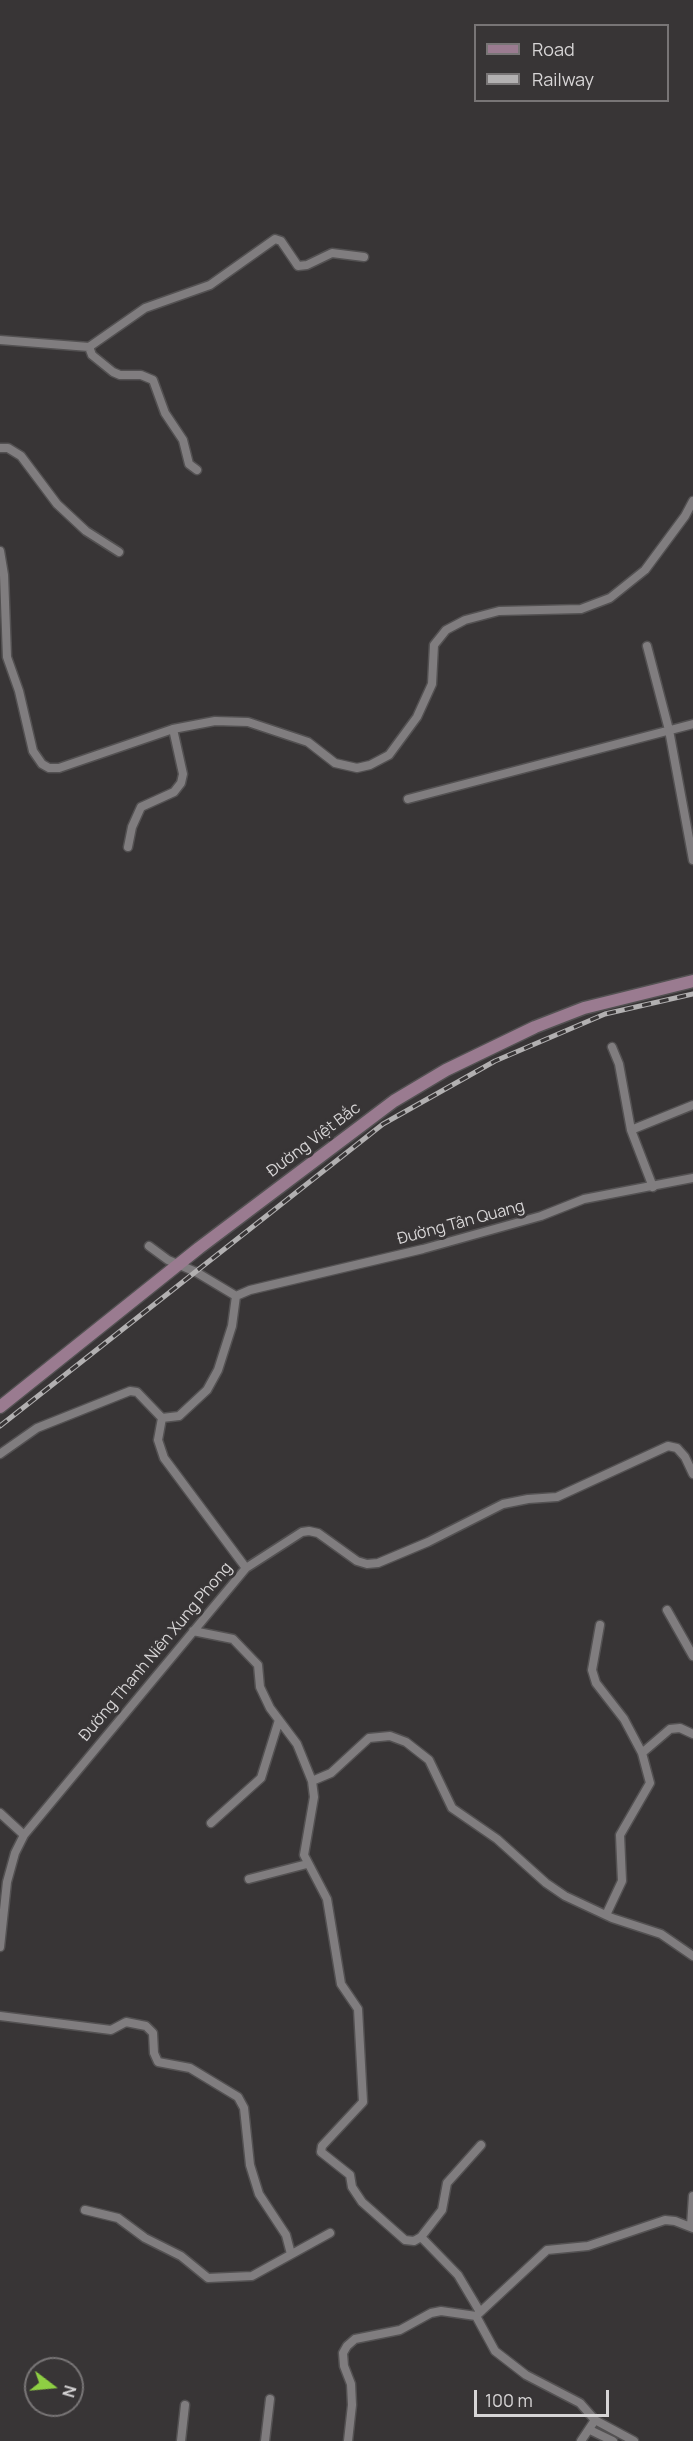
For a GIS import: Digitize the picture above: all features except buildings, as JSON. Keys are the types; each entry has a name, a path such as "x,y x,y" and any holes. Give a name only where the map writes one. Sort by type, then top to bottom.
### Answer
{"main road":[{"name":"Đường Việt Bắc","path":"0,1407 352,1130 446,1070 535,1027 584,1008 693,981"}],"street":[{"path":"0,340 89,347 145,308 210,285 273,240 281,241 298,266 307,265 333,253 364,257"},
{"path":"89,347 92,356 113,372 120,375 141,375 153,380 165,413 183,440 189,464 196,470"},
{"path":"0,448 8,448 21,456 57,504 86,531 119,552"},
{"path":"0,551 4,575 7,657 20,691 36,759 49,768 59,768 173,729 215,721 248,722 308,742 340,765 357,768 370,765 393,752 417,717 432,684 432,650 446,630 465,620 499,611 581,609 610,598 645,570 685,516 693,501"},
{"path":"647,646 669,730 693,860"},
{"path":"408,800 693,724"},
{"path":"128,847 132,827 141,807 174,792 181,783 183,774 173,729"},
{"path":"612,1047 619,1064 631,1130 653,1187"},
{"path":"631,1130 693,1105"},
{"name":"Đường Tân Quang","path":"236,1296 250,1290 444,1244 541,1216 584,1199 693,1178"},
{"path":"0,1454 37,1428 130,1391 137,1392 162,1418 179,1416 207,1390 218,1370 232,1326 236,1296 149,1246"},
{"name":"Đường Thanh Niên Xung Phong","path":"0,1947 3,1883 24,1835 246,1568 164,1458 158,1440 162,1418"},
{"path":"246,1568 302,1532 309,1531 318,1533 357,1561 367,1564 378,1563 428,1542 503,1504 557,1497 668,1446 677,1448 686,1457 693,1474"},
{"path":"667,1610 693,1656"},
{"path":"600,1625 592,1670 596,1683 624,1719 642,1754 650,1783 620,1835 622,1881 606,1915"},
{"path":"193,1631 233,1639 258,1665 260,1687 279,1720 297,1744 312,1781 314,1797 305,1847 307,1864 327,1899 341,1984 358,2009 363,2102 322,2146 321,2152 350,2175 352,2187 362,2202 405,2240 414,2241 442,2210 447,2183 481,2145"},
{"path":"211,1823 261,1778 279,1720"},
{"path":"642,1754 646,1747 670,1729 680,1728 693,1734"},
{"path":"312,1781 331,1773 369,1738 390,1737 406,1742 429,1760 452,1808 490,1833 565,1896 606,1915 652,1930 693,1956"},
{"path":"0,1813 24,1835"},
{"path":"249,1879 307,1864"},
{"path":"0,2016 111,2030 126,2022 146,2026 153,2033 154,2053 158,2062 190,2068 238,2097 244,2108 250,2164 259,2194 286,2235 291,2254"},
{"path":"348,2441 352,2406 351,2384 344,2366 343,2353 355,2339 400,2330 431,2313 441,2311 478,2314 547,2250 588,2246 665,2220 692,2227 693,2196"},
{"path":"85,2210 118,2218 145,2238 181,2256 208,2278 252,2276 291,2254 299,2253 330,2234"},
{"path":"420,2237 458,2275 495,2351 526,2375 580,2403 595,2420 634,2441"},
{"path":"266,2441 270,2399"},
{"path":"181,2441 185,2405"},
{"path":"581,2441 595,2420"},
{"path":"590,2430 612,2441"}],"railway":[{"path":"0,1426 383,1124 495,1061 605,1014 693,994"}]}
